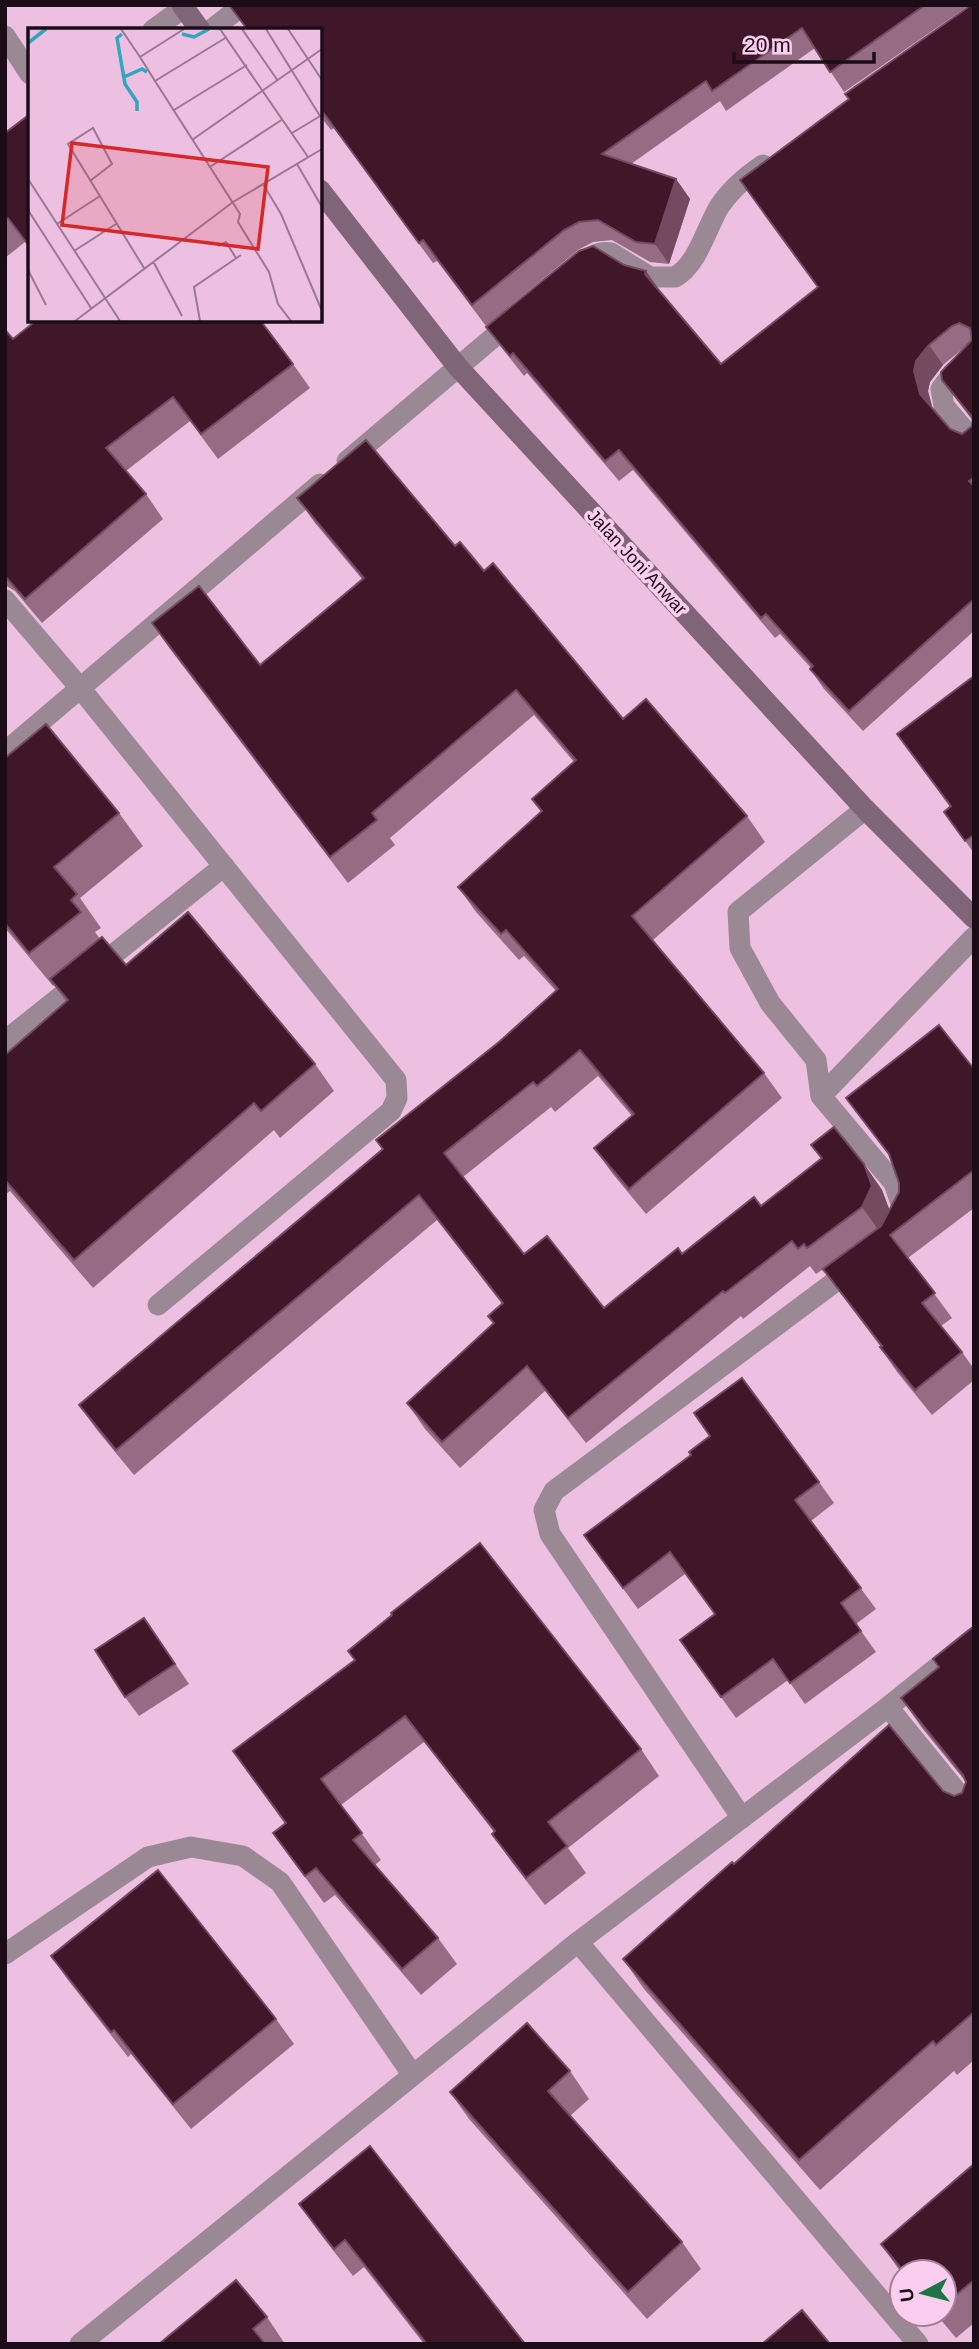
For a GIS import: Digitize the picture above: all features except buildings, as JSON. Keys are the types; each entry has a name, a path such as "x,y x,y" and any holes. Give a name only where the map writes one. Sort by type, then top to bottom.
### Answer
{"main road":[{"path":"183,6 199,28"},
{"name":"Jalan Joni Anwar","path":"322,193 457,366 865,809 974,918"}],"street":[{"path":"214,28 243,5"},
{"path":"156,28 183,6"},
{"path":"5,36 28,71"},
{"path":"565,278 595,254 605,252 650,277 675,277 687,267 719,208 740,181 782,152"},
{"path":"5,752 532,304"},
{"path":"974,356 953,373 942,389 944,405 974,441"},
{"path":"5,600 81,689 396,1080 397,1098 391,1111 158,1305"},
{"path":"865,809 738,912 740,948 770,1003 816,1060 821,1096 894,1183 904,1212 890,1241"},
{"path":"5,1041 223,866"},
{"path":"821,1096 974,937"},
{"path":"742,1818 551,1534 544,1510 554,1491 867,1258"},
{"path":"80,2344 578,1942 888,1707 974,1637"},
{"path":"888,1707 974,1813"},
{"path":"5,1954 148,1857 191,1847 243,1856 280,1882 412,2074"},
{"path":"578,1942 918,2344"}]}
